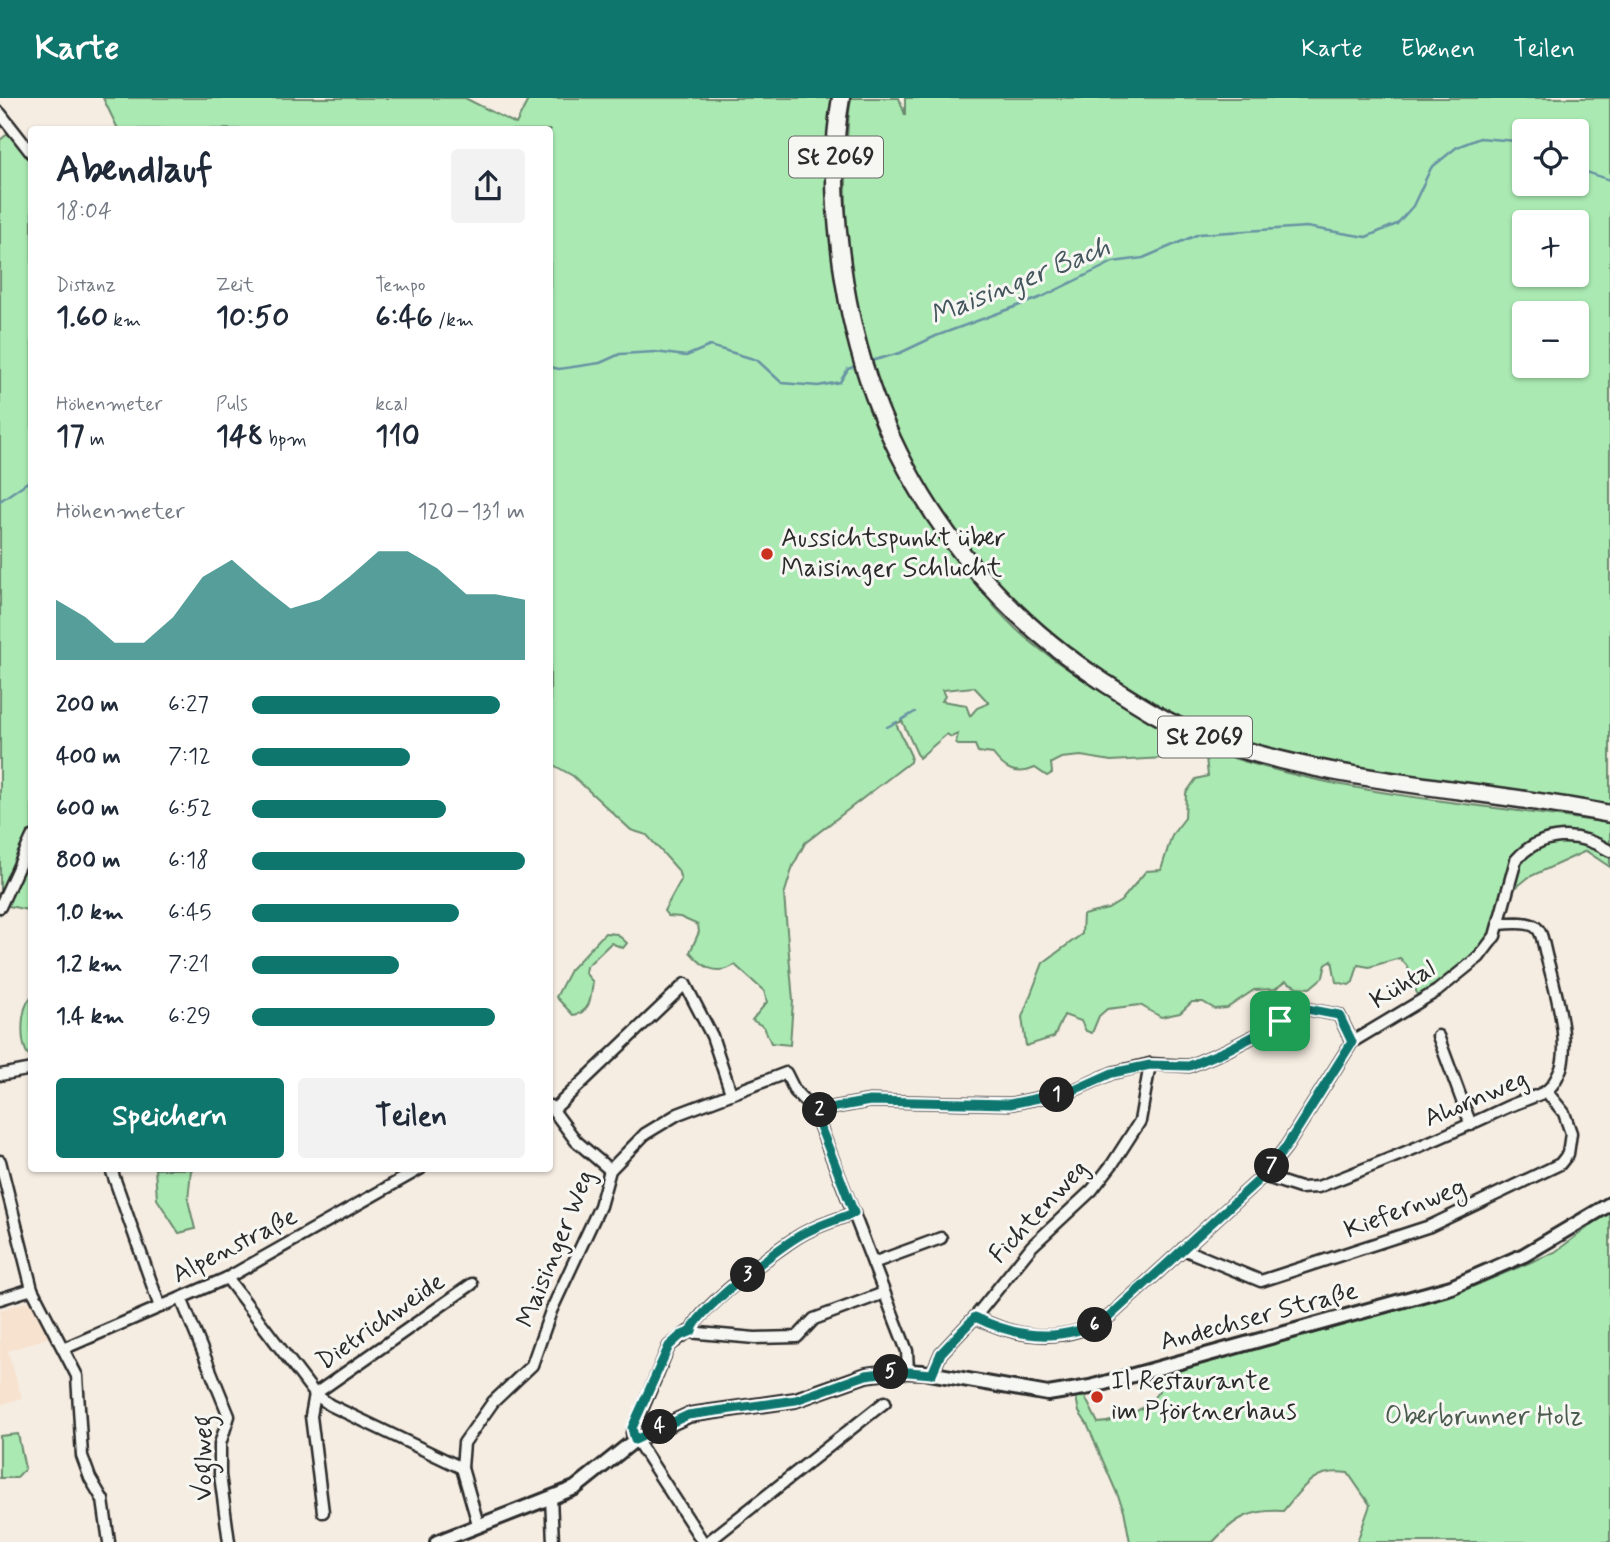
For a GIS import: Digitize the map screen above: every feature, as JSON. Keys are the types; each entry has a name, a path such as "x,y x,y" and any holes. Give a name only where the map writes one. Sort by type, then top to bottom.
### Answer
{"main road":[{"name":"St 2069","path":"841,98 835,160 836,215 844,283 856,343 881,415 904,465 939,521 967,559 1025,624 1073,662 1132,701 1197,734 1264,757 1336,772 1610,814"}],"street":[{"path":"0,113 28,149"},
{"name":"Kühtal","path":"975,1317 1029,1336 1069,1335 1110,1316 1263,1176 1286,1147 1352,1042 1467,970 1495,936 1516,860 1535,843 1559,836 1576,838 1610,851"},
{"path":"0,907 28,846"},
{"name":"Ahornweg","path":"1263,1176 1300,1188 1314,1188 1471,1125 1546,1091 1560,1072 1564,1044 1546,944 1535,927 1523,923 1499,924"},
{"path":"553,1105 685,984 712,1036 731,1093"},
{"path":"908,1372 907,1351 814,1111 870,1101 1010,1104 1072,1091 1112,1073 1150,1065 1189,1066 1225,1051 1307,1009 1339,1015 1352,1042"},
{"path":"1438,1036 1471,1125"},
{"name":"Fichtenweg","path":"932,1374 941,1353 975,1317 1032,1246 1092,1190 1113,1163 1140,1121 1150,1065"},
{"path":"0,1075 28,1070"},
{"name":"Maisinger Weg","path":"478,1524 462,1468 464,1443 493,1402 532,1365 551,1311 600,1206 610,1170 645,1135 667,1121 786,1073 795,1091 814,1111"},
{"name":"Kiefernweg","path":"1183,1249 1253,1281 1261,1281 1383,1242 1465,1211 1566,1158 1571,1143 1569,1124 1546,1091"},
{"path":"553,1110 576,1141 610,1170"},
{"path":"0,1161 5,1201 32,1289 65,1348 77,1376 82,1456 90,1478 103,1500 109,1542"},
{"path":"112,1172 160,1307"},
{"name":"Alpenstraße","path":"65,1348 227,1278 415,1172"},
{"name":"Andechser Straße","path":"437,1542 575,1488 635,1440 688,1415 796,1400 866,1375 908,1372 1048,1394 1090,1387 1451,1287 1524,1255 1610,1204"},
{"path":"692,1331 697,1318 759,1265 801,1234 854,1213"},
{"path":"873,1264 942,1238"},
{"path":"227,1278 315,1394 330,1405 462,1468"},
{"name":"Dietrichweide","path":"315,1394 472,1284"},
{"path":"0,1299 32,1289"},
{"path":"884,1293 814,1319 796,1337 755,1338 692,1331 680,1336 669,1346 632,1428 635,1440 705,1542 885,1402"},
{"name":"Voglweg","path":"181,1298 229,1416 220,1444 220,1475 229,1542"},
{"path":"315,1394 311,1416 323,1511"},
{"path":"551,1497 553,1542"}],"shaded area":[{"path":"31,1300 50,1337 8,1351 22,1398 0,1405 0,1310"}],"green space":[{"path":"103,98 465,98 516,124 529,98 835,98 830,215 832,259 839,302 862,386 898,466 944,541 982,592 1014,627 1046,654 1087,682 1197,745 1182,757 1111,761 1081,756 1061,758 1051,763 1052,773 1047,776 1035,768 1011,770 993,754 978,752 975,745 958,745 958,734 951,737 947,734 919,758 902,721 896,724 911,756 910,762 805,843 793,866 784,895 793,1001 790,1045 771,1043 764,1027 752,1020 767,1002 764,991 735,965 722,970 711,969 690,952 699,932 698,925 680,917 668,916 664,911 681,880 678,870 647,835 631,830 573,776 553,765 553,126 117,126","holes":["974,687 989,703 977,708 970,716 966,705 942,701 945,696 942,690"]},
{"path":"851,98 899,98 905,115 905,98 1610,98 1610,805 1379,772 1245,744 1144,699 1069,649 1004,589 948,520 903,443 870,361 851,273 846,182"},
{"path":"9,133 28,157 28,910 4,905 0,915 0,140"},
{"path":"1221,754 1317,780 1365,789 1610,823 1610,867 1586,851 1529,877 1503,898 1493,935 1477,956 1419,999 1407,966 1400,958 1369,967 1358,965 1353,982 1349,985 1336,982 1332,960 1326,964 1323,977 1310,988 1297,987 1286,981 1275,989 1254,990 1227,1008 1215,1009 1203,1002 1192,1002 1180,1013 1161,1017 1140,1005 1107,1009 1099,1016 1092,1033 1086,1031 1081,1021 1064,1015 1054,1037 1026,1046 1022,1017 1043,963 1082,934 1083,915 1108,909 1121,901 1146,871 1161,870 1172,835 1185,818 1186,793 1196,779 1208,776 1206,758"},
{"path":"605,933 617,934 627,943 623,948 611,943 586,967 585,973 593,982 591,998 583,1011 573,1015 556,997 570,970"},
{"path":"28,1002 28,1054 22,1028"},
{"path":"155,1172 191,1172 188,1200 195,1229 179,1233 157,1199"},
{"name":"Oberbrunner Holz","path":"1610,1211 1610,1542 1357,1542 1370,1505 1348,1473 1336,1472 1326,1473 1310,1481 1283,1511 1262,1512 1244,1517 1213,1542 1130,1542 1124,1510 1087,1424 1079,1412 1076,1397 1085,1397 1098,1423 1124,1417 1154,1398 1159,1391 1156,1377 1455,1294 1555,1252"},
{"path":"18,1434 25,1469 16,1478 0,1478 0,1436"}],"waterway":[{"name":"Maisinger Bach","path":"871,361 900,353 936,336 1042,297 1113,262 1143,258 1199,234 1306,227 1366,237 1397,224 1413,206 1431,168 1457,147 1480,138 1512,141"},
{"name":"Maisinger Bach","path":"1589,173 1610,180"},
{"name":"Maisinger Bach","path":"553,368 600,363 620,354 655,352 686,356 710,346 757,360 782,383 818,386 840,382 848,369 858,365"},
{"name":"Maisinger Bach","path":"0,501 28,482"},
{"path":"901,720 915,712"},
{"path":"887,727 897,722"}],"place":[{"name":"Aussichtspunkt über Maisinger Schlucht","path":"767,554"},
{"name":"Il Restaurante im Pförtnerhaus","path":"1097,1397"}],"route":[{"path":"1307,1009 1339,1015 1352,1042 1338,1060 1286,1147 1263,1176 1110,1316 1069,1335 1052,1337 1029,1336 975,1317 941,1353 933,1366 932,1374 897,1371 866,1375 796,1400 688,1415 635,1440 632,1428 674,1340 692,1331 697,1318 759,1265 801,1234 854,1213 814,1111 870,1101 1010,1104 1072,1091 1112,1073 1150,1065 1189,1066 1225,1051 1280,1021 1307,1009"}]}
